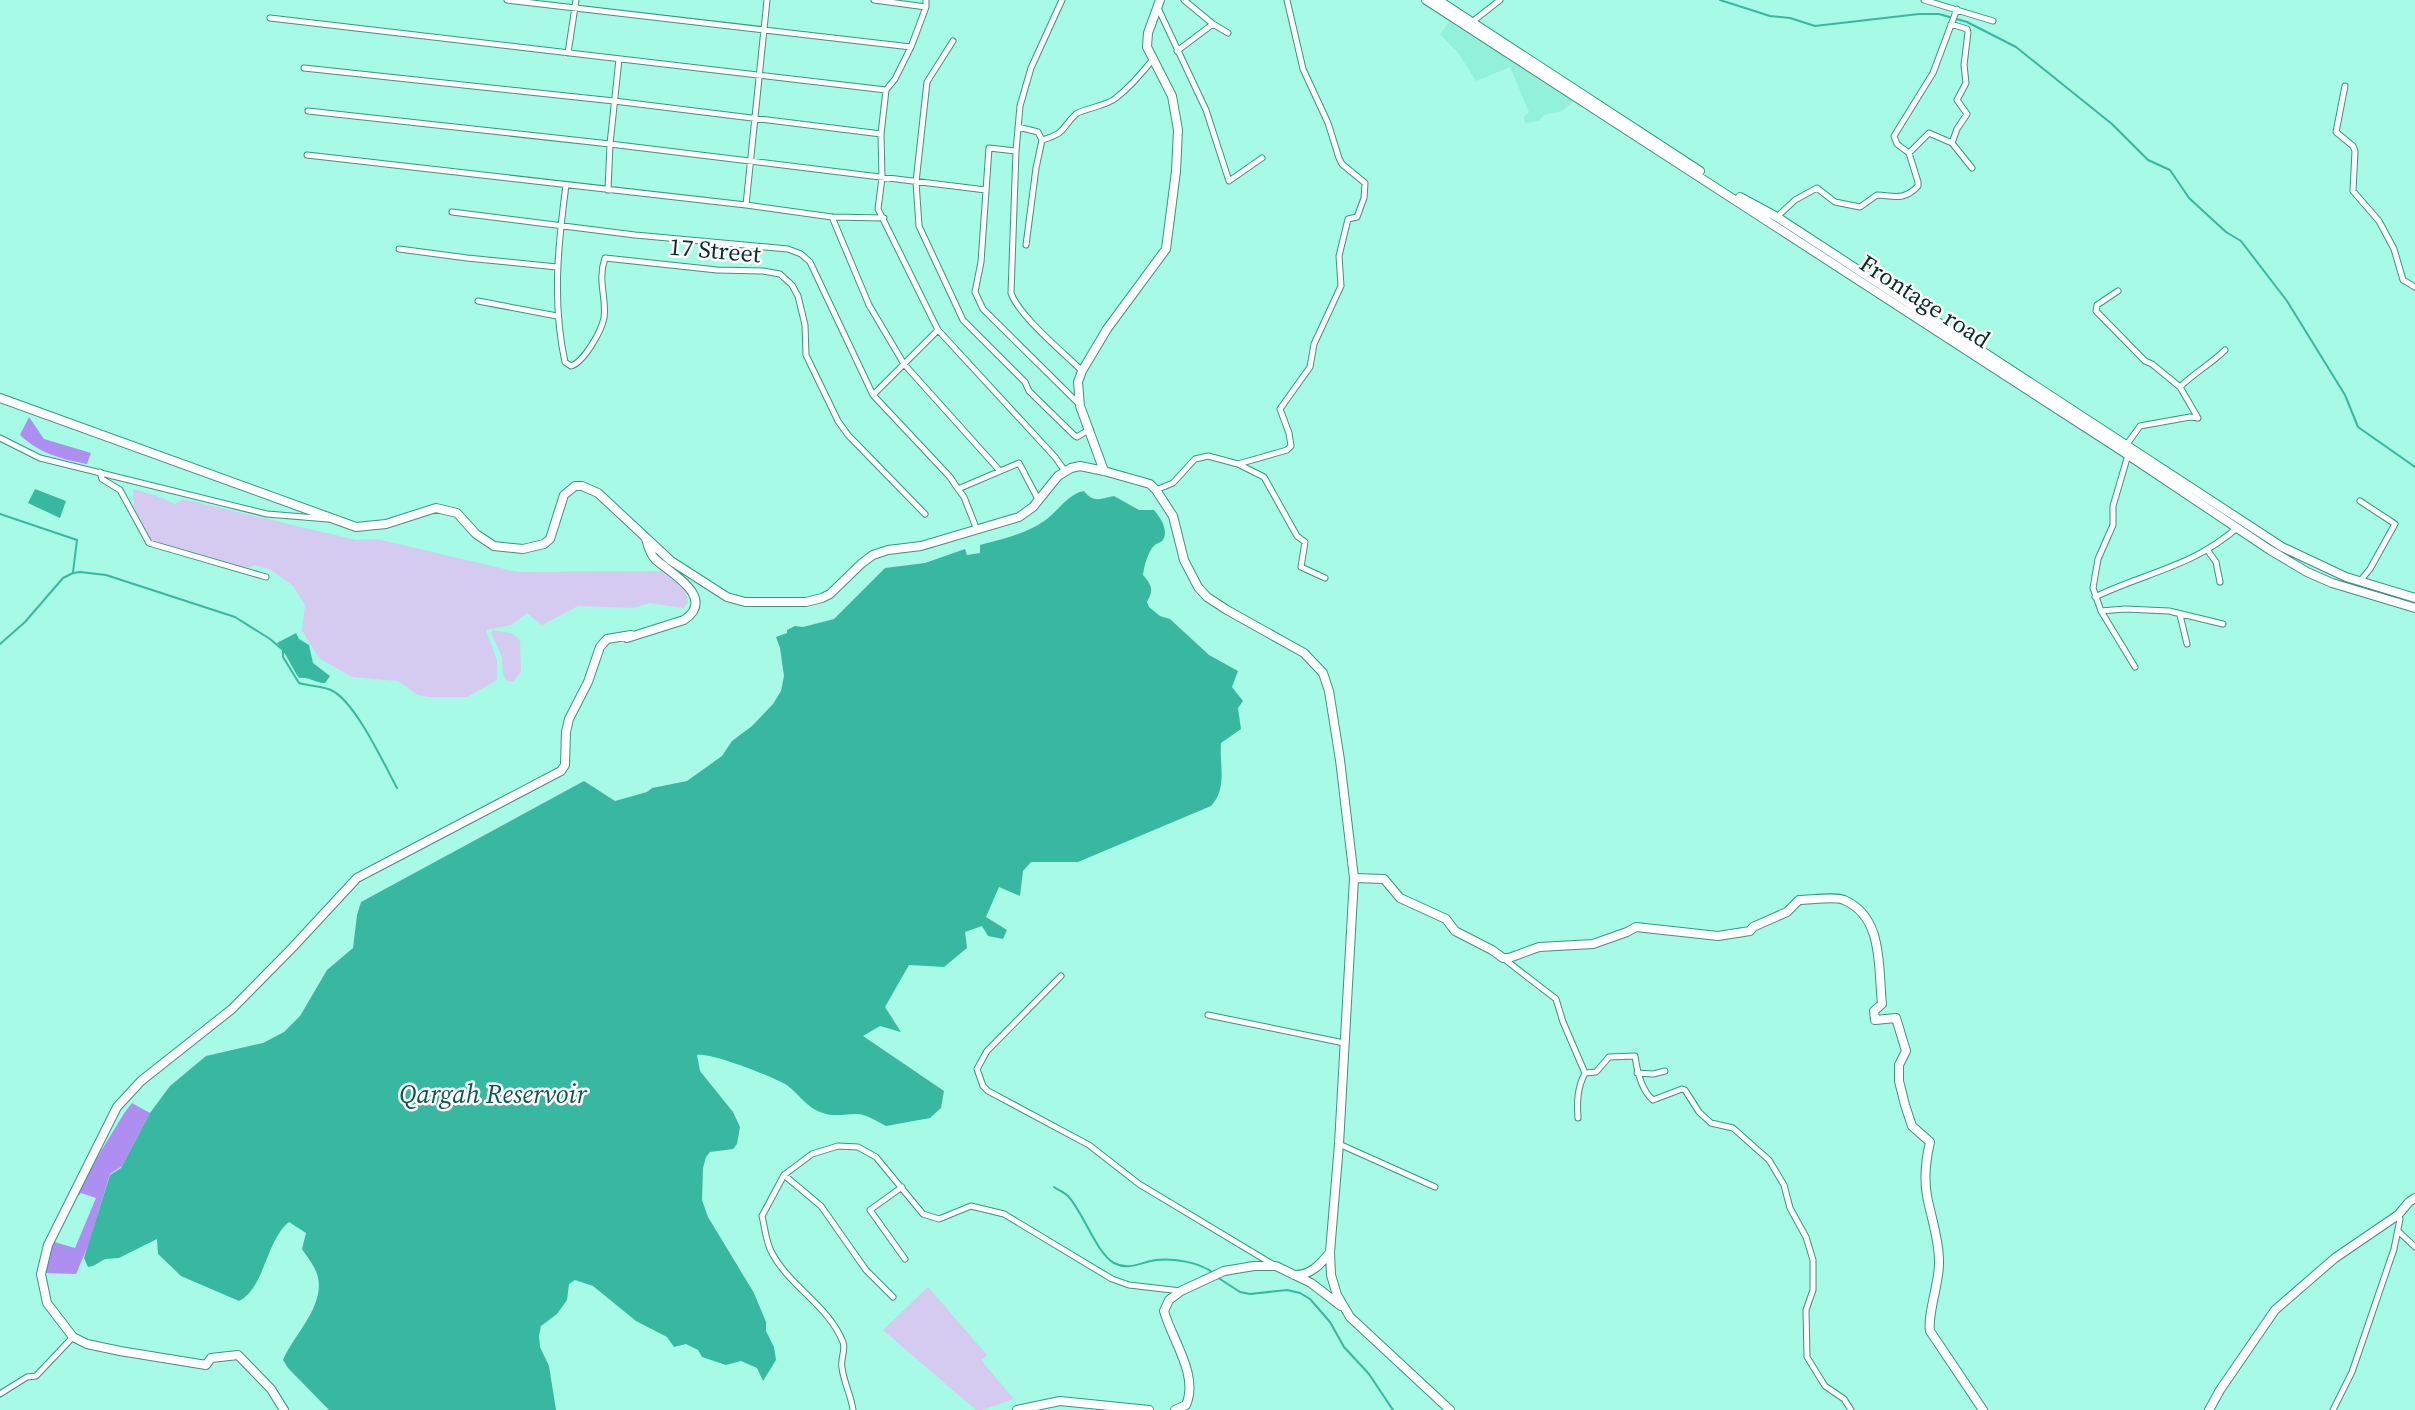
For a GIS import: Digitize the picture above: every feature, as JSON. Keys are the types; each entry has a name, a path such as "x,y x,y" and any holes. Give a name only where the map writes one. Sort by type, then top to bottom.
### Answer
{"main road":[{"name":"Frontage road","path":"1426,0 2125,450 2236,528 2307,572 2343,587 2415,608"},
{"path":"1438,0 1721,185 1777,217 2125,450 2282,547 2346,578 2415,598"},
{"path":"1104,471 1080,406 1079,382 1082,371 1107,329 1166,249 1176,171 1178,130 1171,96 1147,47 1148,33 1159,4"},
{"path":"0,398 356,527 370,527 399,520 424,510 447,509 457,513 476,534 494,546 508,549 537,547 550,539 564,495 575,486 582,486 598,493 671,561 727,597 746,602 806,602 822,598 873,555 888,550 921,546 1019,517 1039,501 1065,471 1080,467 1104,471 1141,480 1156,490 1173,516 1184,560 1198,587 1207,597 1227,610 1304,653 1323,673 1329,691 1354,878 1330,1252 1334,1286 1344,1308"},
{"path":"284,1410 271,1389 238,1355 211,1358 206,1365 120,1351 88,1344 73,1337 47,1303 41,1274 48,1245 117,1107 141,1082 232,1009 357,878 561,771 565,765 569,719 588,682 603,643 616,636 631,635 684,620 692,615 695,604 693,593 686,583 653,557 644,536"},
{"path":"2343,587 2346,578"},
{"path":"1354,878 1384,879 1400,898 1446,919 1455,932 1503,958 1539,947 1593,944 1636,927 1730,936 1751,931 1754,926 1787,912 1799,900 1841,898 1866,917 1879,959 1882,1004 1874,1011 1875,1020 1896,1018 1906,1051 1899,1065 1899,1081 1909,1119 1917,1132 1930,1142 1927,1194 1940,1260 1936,1293 1928,1322 1930,1331 1983,1410"},
{"path":"2209,1410 2275,1310 2335,1258 2398,1215 2415,1198"},
{"path":"1287,1273 1307,1273 1320,1265 1330,1252"},
{"path":"1175,1410 1186,1405 1191,1393 1190,1381 1164,1311 1169,1300 1181,1291 1224,1271 1254,1266 1276,1266 1311,1283 1344,1308 1358,1325 1451,1410"},
{"path":"1017,1410 1060,1401 1149,1410"}],"street":[{"path":"507,0 911,47"},
{"path":"568,53 576,0"},
{"path":"746,205 767,0"},
{"path":"874,0 926,4 911,47 895,79 886,90 878,209 938,330 1065,471"},
{"path":"1062,0 1031,68 1020,106 1010,293 1027,316 1082,371"},
{"path":"1184,0 1228,33"},
{"path":"1238,464 1287,450 1291,446 1280,410 1310,367 1314,344 1341,286 1339,256 1348,219 1357,217 1364,198 1365,183 1342,164 1328,123 1303,69 1287,0"},
{"path":"1472,22 1500,0"},
{"path":"1924,0 1993,21"},
{"path":"1159,4 1177,51 1206,110 1229,181 1262,158"},
{"path":"1777,217 1795,200 1818,188 1835,202 1860,207 1877,195 1894,199 1913,192 1918,183 1909,153 1898,144 1894,136 1933,73 1956,11"},
{"path":"270,18 886,90"},
{"path":"1952,23 1967,29 1968,32 1964,65 1966,83 1957,100 1966,114 1952,144"},
{"path":"1177,51 1213,24"},
{"path":"953,41 927,82 916,182 919,226 963,320 1073,435 1077,437 1090,429"},
{"path":"1042,139 1065,129 1076,114 1116,99 1154,58"},
{"path":"608,190 619,59"},
{"path":"304,68 614,101 881,134"},
{"path":"2345,86 2336,132 2353,146 2355,151 2353,191 2379,221 2394,249 2403,280 2415,287"},
{"path":"308,111 610,144 986,190"},
{"path":"1018,127 1038,132 1042,139 1026,245"},
{"path":"1909,153 1928,133 1952,144 1972,168"},
{"path":"1016,150 989,148 981,262 975,292 983,309 1080,406"},
{"path":"307,155 832,217 884,218"},
{"path":"478,301 557,316 557,267 566,185"},
{"path":"452,212 788,249 801,254 810,262 873,395 950,477 964,497 977,530"},
{"path":"832,217 869,305 904,364 1000,471"},
{"path":"399,248 557,267"},
{"name":"17 Street","path":"557,316 565,362 571,366 582,360 604,316 600,284 605,258 780,274 792,285 798,296 805,325 806,355 838,421 848,435 925,514"},
{"path":"2118,291 2097,306 2096,311 2145,361 2180,387 2198,418 2140,426 2125,450 2113,506 2113,525 2098,559 2093,588 2101,611 2135,667"},
{"path":"873,395 938,330"},
{"path":"2180,387 2225,350"},
{"path":"0,438 40,458 267,514 331,519"},
{"path":"1156,490 1173,483 1195,459 1208,456 1238,464 1264,477 1297,536 1305,542 1301,567 1325,578"},
{"path":"958,489 1019,463 1039,501"},
{"path":"100,472 102,479 120,490 149,543 266,577"},
{"path":"2360,501 2395,524 2360,582"},
{"path":"2095,597 2208,551 2236,528"},
{"path":"2208,551 2216,562 2220,582"},
{"path":"2101,611 2160,610 2223,624"},
{"path":"2180,615 2187,644"},
{"path":"1503,958 1556,999 1585,1073"},
{"path":"1061,976 987,1051 977,1069 983,1086 1089,1145 1139,1184 1276,1266"},
{"path":"1208,1015 1344,1043"},
{"path":"1585,1073 1596,1072 1609,1057 1635,1056 1637,1073 1649,1097 1653,1100 1682,1089 1711,1123 1733,1128 1769,1160 1784,1185 1790,1208 1806,1237 1813,1260 1813,1290 1806,1310 1807,1357 1825,1385 1844,1399 1851,1410"},
{"path":"1637,1073 1653,1074 1665,1071"},
{"path":"1578,1118 1577,1097 1585,1073"},
{"path":"1339,1144 1435,1187"},
{"path":"852,1410 841,1364 845,1352 844,1344 827,1315 771,1252 762,1216 784,1175 812,1154 838,1146 858,1147 876,1157 923,1214 939,1219 971,1206 1004,1214 1112,1279 1129,1286 1181,1291"},
{"path":"784,1175 821,1206 866,1270 893,1297"},
{"path":"902,1187 870,1210 905,1259"},
{"path":"2333,1410 2352,1372 2395,1249 2400,1219 2398,1215"},
{"path":"2398,1231 2415,1247"},
{"path":"0,1394 27,1377 36,1376 73,1337"}],"shaded area":[{"path":"1449,22 1575,100 1562,111 1544,115 1539,121 1525,123 1524,117 1529,112 1510,67 1476,81 1459,54 1440,34"},
{"path":"29,417 44,439 91,453 87,464 51,454 27,441 20,435"},
{"path":"133,489 175,504 183,499 356,540 377,539 518,572 664,571 685,589 688,602 684,608 649,603 633,608 578,606 542,625 527,613 511,625 486,630 497,660 497,680 467,697 418,695 398,681 352,677 319,658 302,631 305,605 293,586 271,570 255,565 248,568 153,544 134,507"},
{"path":"493,630 512,633 520,640 521,672 513,682 507,681 503,674 502,657 491,633"},
{"path":"132,1103 150,1113 122,1166 110,1174 88,1246 76,1274 46,1273 51,1241 75,1248 96,1198 81,1193 67,1206"},
{"path":"928,1287 987,1355 981,1360 1014,1399 976,1410 883,1330"}],"water":[{"path":"35,489 66,501 60,518 28,503"},
{"name":"Qargah Reservoir","path":"1084,491 1094,499 1114,496 1139,510 1154,510 1165,533 1162,541 1152,548 1144,568 1143,575 1151,588 1147,602 1149,607 1160,616 1170,619 1209,655 1238,671 1232,687 1243,701 1238,708 1241,729 1221,743 1222,776 1219,792 1211,806 1078,862 1031,862 1023,871 1020,896 999,887 986,917 1007,930 1003,939 988,936 982,926 965,932 967,948 944,967 909,965 885,1007 901,1032 880,1026 863,1036 944,1091 941,1108 930,1118 886,1126 860,1114 827,1114 812,1108 778,1080 727,1061 697,1055 700,1071 733,1112 740,1127 737,1144 733,1149 710,1152 706,1157 702,1200 708,1217 754,1293 766,1322 766,1331 774,1347 776,1360 763,1381 757,1368 741,1361 726,1365 702,1357 698,1350 686,1344 674,1347 667,1337 636,1321 593,1286 575,1280 569,1284 567,1300 557,1314 541,1326 539,1336 540,1347 549,1366 556,1410 329,1410 283,1360 313,1308 319,1286 316,1271 302,1249 306,1233 289,1222 275,1240 255,1286 239,1301 181,1276 158,1254 157,1239 119,1258 105,1259 88,1267 84,1258 110,1175 121,1168 150,1113 170,1086 206,1056 263,1043 284,1032 300,1016 327,970 353,948 361,902 584,781 615,801 647,792 652,788 687,781 722,756 732,741 752,726 773,704 781,691 784,676 776,637 795,626 803,627 834,619 885,568 925,563 965,549 967,555 980,553 980,545 1037,526 1068,499"},
{"path":"296,633 299,639 309,645 313,663 330,676 325,683 299,678 277,643"}],"waterway":[{"path":"1720,0 1770,16 1790,18 1815,26 1939,14 1967,22 2016,47 2112,124 2148,160 2170,170 2189,198 2226,232 2241,241 2287,301 2345,395 2358,427 2415,467"},
{"path":"0,514 77,540 73,572"},
{"path":"0,644 25,622 63,578 80,572 106,575 235,617 283,650 283,657 299,683 331,690 340,696 368,734 397,788"},
{"path":"1054,1187 1068,1196 1102,1251 1114,1263 1130,1266 1156,1260 1178,1260 1201,1266 1213,1273"},
{"path":"1217,1277 1240,1292 1250,1294 1287,1290 1310,1299 1330,1322 1344,1347 1369,1374 1393,1410"}]}
